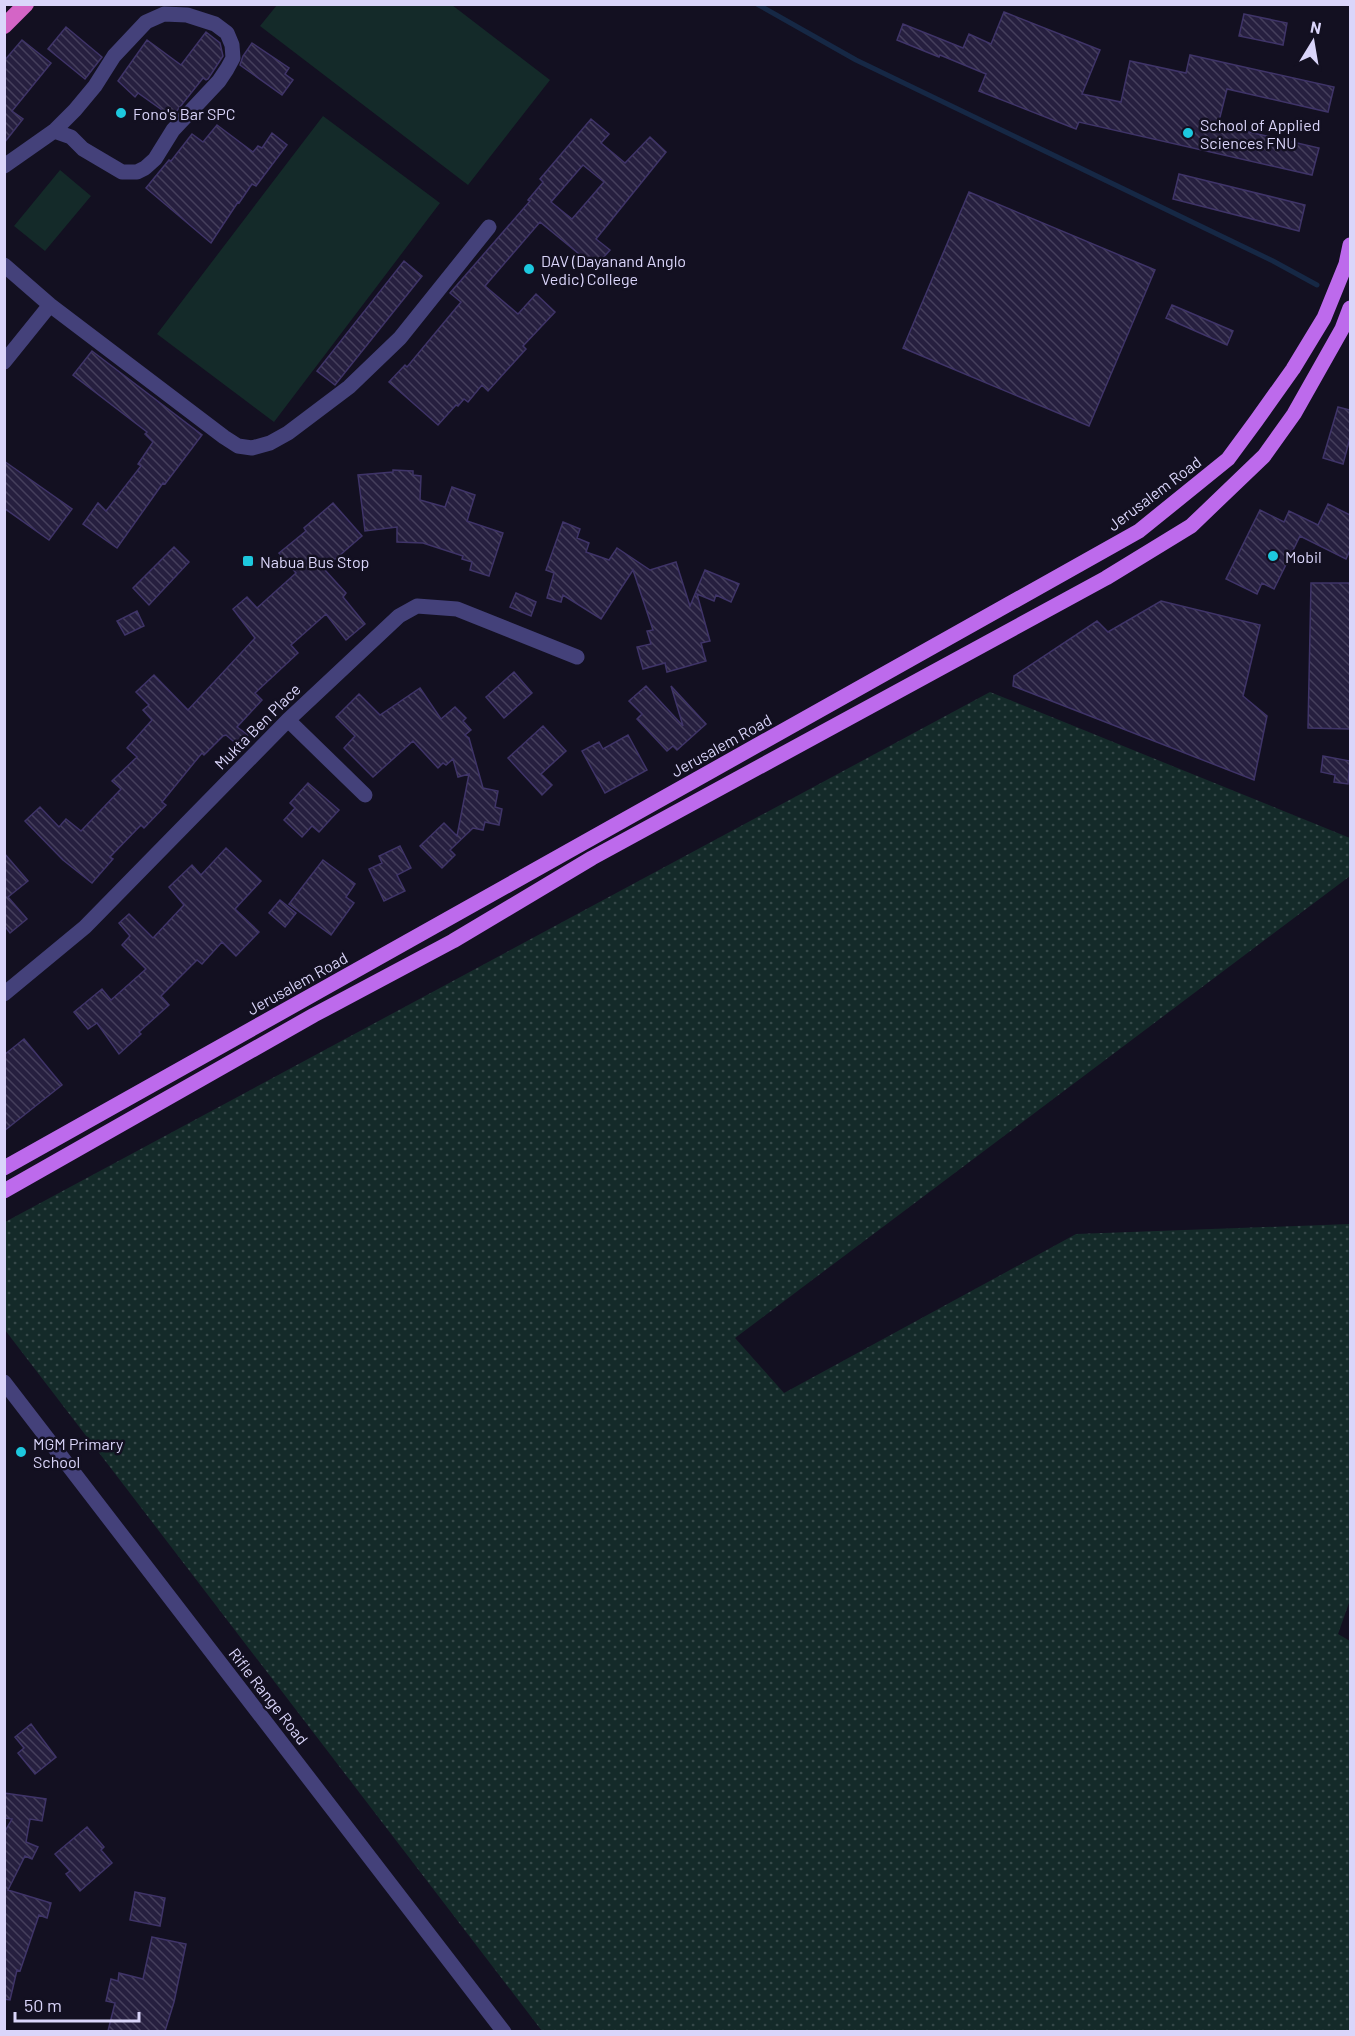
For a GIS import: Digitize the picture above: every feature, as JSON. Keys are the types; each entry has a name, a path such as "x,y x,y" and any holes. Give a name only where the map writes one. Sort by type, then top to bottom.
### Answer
{"highway":[{"path":"4,26 26,4"}],"main road":[{"name":"Jerusalem Road","path":"4,1168 1139,531 1228,459 1293,369 1324,318 1346,264 1350,245"},
{"path":"4,1191 314,1015 453,941 592,858 1106,578 1191,526 1264,456 1294,414 1342,329 1350,308"}],"street":[{"path":"4,166 54,131 95,86 114,56 146,22 164,14 187,15 215,24 227,33 232,45 233,58 227,69 219,81 173,130 155,159 145,168 137,172 122,172 83,149 71,137 54,131"},
{"path":"4,265 50,305 224,437 238,446 252,448 270,443 288,432 349,387 400,338 489,227"},
{"path":"4,362 50,305"},
{"name":"Mukta Ben Place","path":"4,994 85,927 288,720 399,616 417,606 457,609 577,657"},
{"path":"288,720 365,795"},
{"name":"Rifle Range Road","path":"4,1382 504,2031"}],"green space":[{"path":"277,5 452,5 550,80 468,185 260,26"},
{"path":"323,116 440,203 274,422 157,334"},
{"path":"60,170 91,196 45,251 14,226"},
{"path":"990,692 1350,838 1350,876 735,1338 784,1393 1076,1234 1350,1224 1350,1600 1338,1634 1350,1641 1350,2031 542,2031 5,1330 5,1222"}],"building":[{"path":"1004,12 1100,50 1082,94 1121,102 1130,61 1186,73 1190,55 1334,87 1328,112 1227,89 1218,125 1319,148 1312,175 1079,122 1076,129 979,91 986,74 897,40 903,24 963,48 969,34 991,44"},
{"path":"1244,14 1287,23 1283,45 1239,36"},
{"path":"66,27 102,57 85,79 48,49"},
{"path":"206,32 220,43 223,56 208,79 203,78 172,117 138,93 135,97 118,81 147,40 181,65"},
{"path":"22,40 51,63 12,111 23,119 4,143 4,61"},
{"path":"252,43 289,68 285,74 293,80 282,95 240,65"},
{"path":"591,119 609,134 601,143 625,163 650,137 666,152 596,239 610,250 595,267 540,222 485,286 518,314 536,294 555,312 523,346 526,349 488,391 482,385 468,402 464,399 458,406 456,405 438,425 389,382 405,365 407,367 461,302 450,293 530,201 528,200 543,182 540,179","holes":["583,165 604,182 572,219 551,202"]},
{"path":"217,125 253,152 258,146 262,148 272,133 287,145 256,186 252,184 238,202 211,243 146,188 192,134 203,142"},
{"path":"1179,174 1305,205 1299,231 1173,199"},
{"path":"969,192 1155,270 1089,426 903,348"},
{"path":"404,261 422,276 335,385 317,371"},
{"path":"1172,305 1233,331 1227,345 1166,318"},
{"path":"92,351 202,435 165,484 163,483 117,548 83,524 98,503 106,511 141,466 138,464 153,442 145,434 147,432 73,375"},
{"path":"1338,407 1350,410 1350,438 1343,464 1323,458"},
{"path":"4,461 72,509 49,540 4,508"},
{"path":"393,470 413,471 413,475 421,476 420,500 445,507 452,487 475,495 467,521 503,533 489,576 470,570 472,562 462,559 463,556 423,543 397,542 397,527 365,531 358,475 393,472"},
{"path":"333,503 362,536 324,569 346,593 343,597 365,624 346,640 326,614 291,645 298,653 255,693 262,700 237,727 248,735 239,746 226,735 204,755 202,753 162,802 166,805 144,828 141,825 110,857 113,859 92,883 63,860 25,821 40,807 59,827 66,819 81,831 121,789 112,781 137,757 127,748 152,720 143,710 149,705 136,692 154,675 188,710 255,638 233,609 247,597 257,608 296,573 279,553 306,531 304,528"},
{"path":"1328,504 1350,515 1350,550 1346,559 1300,536 1274,589 1262,583 1257,594 1226,579 1260,510 1284,522 1289,511 1318,525"},
{"path":"563,522 580,529 577,538 589,543 586,552 609,560 617,548 650,570 676,562 690,606 705,570 739,584 731,602 716,595 714,601 697,594 710,641 701,643 706,661 667,672 665,663 643,669 637,647 651,644 647,631 653,630 633,570 601,619 563,595 561,602 547,598 554,573 546,570"},
{"path":"174,547 189,562 149,605 133,588"},
{"path":"1311,583 1350,583 1350,729 1308,728"},
{"path":"516,593 536,602 531,616 510,607"},
{"path":"1161,601 1260,625 1243,696 1267,716 1254,780 1013,686 1014,676 1097,621 1108,632"},
{"path":"137,611 144,626 125,635 117,621"},
{"path":"514,672 532,693 504,718 486,697"},
{"path":"646,686 683,726 671,686 706,724 677,750 673,746 667,751 637,719 642,714 629,701"},
{"path":"420,688 441,719 455,707 466,718 463,721 471,730 465,735 469,738 483,788 498,791 495,807 502,809 499,825 485,822 483,830 473,828 450,850 455,855 442,868 420,846 444,823 457,836 469,774 458,777 453,759 438,768 413,741 373,777 344,748 355,736 336,717 359,694 380,715"},
{"path":"543,726 566,751 541,774 552,785 542,795 508,758"},
{"path":"628,735 647,770 605,793 582,751 599,742 603,749"},
{"path":"1323,756 1350,761 1348,784 1334,782 1335,775 1321,772"},
{"path":"308,783 339,810 319,832 312,826 302,837 284,820 295,808 290,803"},
{"path":"400,846 411,868 397,875 405,891 384,901 369,869 382,863 379,856"},
{"path":"226,848 261,881 235,909 259,932 236,956 222,942 202,964 197,960 161,996 169,1005 119,1054 97,1023 88,1029 74,1012 102,989 111,1000 146,969 122,945 130,936 119,923 129,914 153,938 184,905 169,887 192,865 201,875"},
{"path":"4,853 28,881 8,897 27,919 10,933 4,925"},
{"path":"323,860 355,884 346,897 354,903 331,935 289,904"},
{"path":"280,900 296,913 285,927 269,913"},
{"path":"24,1039 62,1085 4,1131 4,1055"},
{"path":"31,1724 56,1757 35,1774 18,1753 24,1748 15,1737"},
{"path":"4,1793 46,1799 42,1821 30,1819 26,1842 38,1847 32,1859 25,1856 8,1890 51,1903 47,1918 39,1915 20,1971 17,1970 10,2000 4,1999 4,1833 12,1819 5,1818"},
{"path":"87,1827 104,1847 101,1850 112,1863 80,1891 66,1874 70,1871 55,1854"},
{"path":"135,1892 165,1898 160,1926 130,1920"},
{"path":"152,1937 186,1944 174,2002 165,2031 108,2031 115,2003 106,2001 111,1979 118,1981 119,1973 143,1979"}],"waterway":[{"path":"757,4 856,60 1273,261 1317,285"}],"place":[{"name":"Fono's Bar SPC","path":"121,113"},
{"name":"School of Applied Sciences FNU","path":"1188,133"},
{"name":"DAV (Dayanand Anglo Vedic) College","path":"529,269"},
{"name":"Mobil","path":"1273,556"},
{"name":"Nabua Bus Stop","path":"248,561"},
{"name":"MGM Primary School","path":"21,1452"}]}
